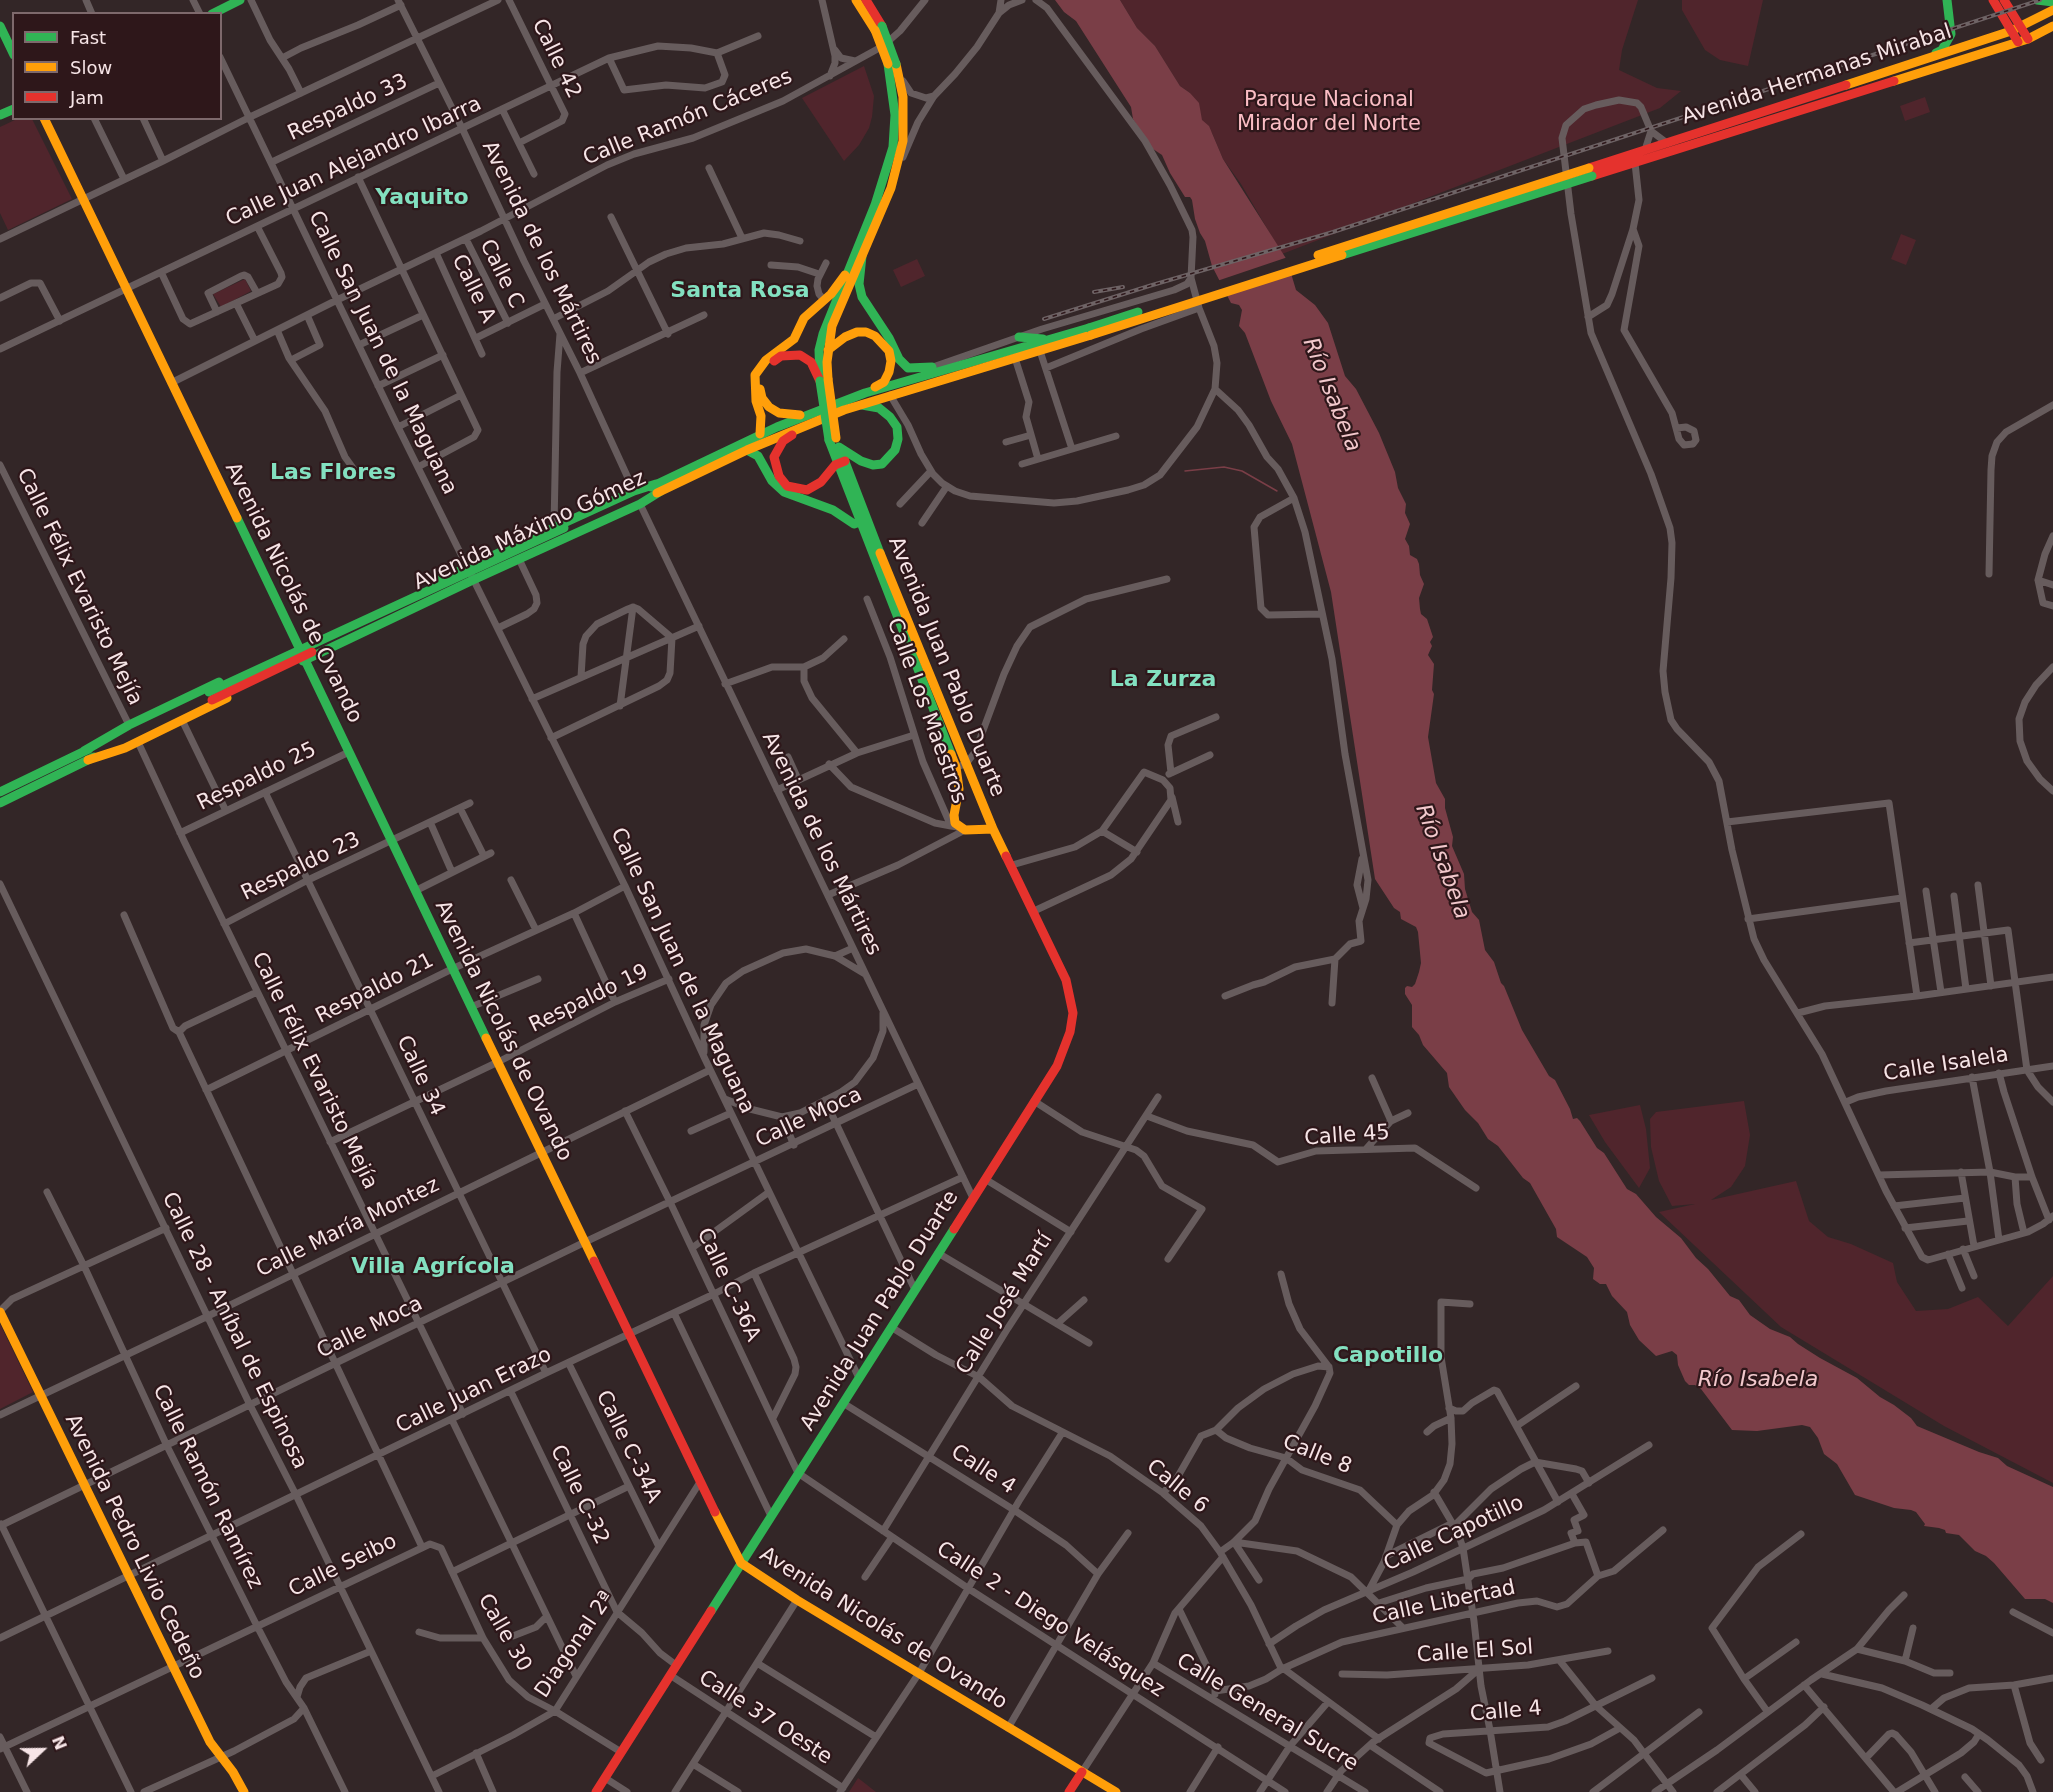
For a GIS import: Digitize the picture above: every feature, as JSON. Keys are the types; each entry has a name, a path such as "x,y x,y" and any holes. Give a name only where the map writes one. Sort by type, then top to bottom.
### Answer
{"main road":[{"path":"216,12 240,0"},
{"path":"856,0 879,28"},
{"path":"824,380 832,326 891,188 903,141 903,97 894,66 866,0"},
{"path":"1922,61 1942,50 1949,40 1952,28 1947,0"},
{"path":"1993,0 2016,29 2028,39"},
{"path":"2004,0 2016,29 2018,42"},
{"path":"2037,0 2053,2"},
{"name":"Avenida Hermanas Mirabal","path":"1591,172 1645,150 2016,29 2053,10"},
{"path":"0,26 12,51"},
{"name":"Avenida Hermanas Mirabal","path":"1591,172 1635,163 2028,39 2053,26"},
{"path":"824,380 819,350 823,334 875,205 893,147 894,66"},
{"name":"Avenida Nicolás de Ovando","path":"45,120 452,969 741,1563 797,1600 1116,1792"},
{"path":"1090,332 1591,172"},
{"path":"862,256 859,284 866,306 889,338 903,364 914,369 954,367"},
{"path":"760,434 761,416 756,401 755,375 766,360 794,339 804,318 824,300 845,275"},
{"path":"828,350 845,337 857,332 866,332 875,336 882,343 889,351 891,361 889,372 884,382 866,393"},
{"name":"Avenida Máximo Gómez","path":"0,803 211,696 561,529 747,450 809,418 866,393 1049,340 1090,332"},
{"name":"Avenida Máximo Gómez","path":"659,487 760,434 1040,351 1090,332"},
{"path":"1019,337 1049,340"},
{"path":"809,418 778,413 769,407 762,398 759,385 761,375 767,365 781,356 800,355 811,362 824,380"},
{"name":"Avenida Juan Pablo Duarte","path":"596,1792 1057,1066 1070,1032 1073,1013 1069,987 1012,865 961,765 863,521 842,462 835,442 824,380"},
{"path":"835,442 861,461 873,465 882,464 895,450 898,439 897,427 890,417 879,408 859,405"},
{"path":"809,418 777,449 774,457 779,476 787,486 807,490 821,482 832,468 842,462"},
{"path":"747,450 758,456 772,481 784,492 833,510 854,524 863,521"},
{"path":"84,751 129,725 467,567 561,529 634,491 659,487"},
{"path":"88,760 138,742 473,580 640,504 659,487"},
{"name":"Avenida Máximo Gómez","path":"0,792 84,751 211,696"},
{"name":"Avenida Juan Pablo Duarte","path":"961,765 954,819 958,828 993,829"},
{"name":"Avenida Pedro Livio Cedeño","path":"0,1312 212,1747 233,1772 244,1792"},
{"path":"1069,1792 1082,1772"}],"street":[{"path":"251,0 270,40 301,93"},
{"path":"0,228 2,238 416,37 498,0"},
{"name":"Calle 42","path":"509,0 565,114 562,121 519,143"},
{"path":"822,0 835,63 830,76"},
{"name":"Calle Ramón Cáceres","path":"171,383 466,238 619,159 714,130 783,101 892,39 925,0"},
{"path":"999,13 1001,0"},
{"path":"891,188 910,138 934,96 977,47 999,13 1009,5 1022,0"},
{"path":"890,395 931,471 947,486 970,496 1054,502 1097,497 1144,485 1160,475 1197,426 1215,389 1214,346 1199,308 1191,278 1193,237 1170,185 1145,141 1104,83 1047,8 1036,0"},
{"path":"282,58 358,25 399,3"},
{"name":"Avenida de los Mártires","path":"399,3 580,373 634,491"},
{"path":"609,58 624,90 666,85 705,88 722,82 725,75 717,53 758,36"},
{"name":"Calle Juan Alejandro lbarra","path":"0,349 609,58 673,45 717,53"},
{"path":"833,47 841,58 855,61"},
{"name":"Calle San Juan de la Maguana","path":"222,61 418,468 625,886 710,1070 859,1378"},
{"path":"894,66 911,93 926,98 934,96"},
{"name":"Respaldo 33","path":"272,162 439,83"},
{"path":"1667,143 1651,131 1637,103 1619,100 1584,109 1566,125 1562,138 1571,214 1591,333 1651,474 1670,528 1671,578 1663,671 1668,711 1677,729 1702,753 1714,769 1719,781 1754,939 1764,960 1822,1054 1905,1228 1922,1257 1928,1260 2024,1233 2051,1218 2032,1178 1999,1073"},
{"path":"502,110 534,174"},
{"path":"95,120 124,179"},
{"path":"144,120 163,160"},
{"path":"1645,150 1651,131"},
{"path":"1588,317 1607,305 1633,229 1639,200 1635,163"},
{"path":"709,168 742,238"},
{"path":"358,177 478,430 477,434 418,468"},
{"path":"611,217 668,334"},
{"path":"162,272 186,322 190,324 278,284 282,277 257,226"},
{"path":"1633,229 1639,246 1623,330 1672,413 1677,428"},
{"path":"552,319 608,291 648,262 666,254 686,248 723,244 764,233 800,241"},
{"name":"Calle C","path":"466,238 508,323"},
{"name":"Calle A","path":"436,253 476,338 545,304"},
{"path":"824,300 817,286 819,274 825,263"},
{"path":"771,264 798,267 819,274"},
{"path":"217,312 208,293 240,276 248,277 257,293"},
{"path":"930,368 1019,337 1174,290 1186,284 1191,278"},
{"path":"0,298 31,284 40,283 60,321"},
{"path":"236,303 255,340"},
{"path":"1046,368 1199,308"},
{"path":"291,360 320,345 307,315"},
{"path":"359,345 423,315"},
{"path":"580,373 668,334 704,315"},
{"path":"277,330 291,360 325,411 345,457 358,475"},
{"path":"560,334 557,372 561,529"},
{"path":"476,338 482,354"},
{"path":"1040,351 1072,449"},
{"path":"378,386 442,356"},
{"path":"1015,358 1029,402 1026,417 1038,459"},
{"path":"1215,389 1238,410 1267,457 1278,469 1294,498 1305,532 1332,658 1345,754 1368,888 1359,921 1361,941 1350,944 1335,959 1295,967 1264,982 1252,984 1225,996"},
{"path":"398,427 461,395"},
{"path":"1989,574 1991,470 1995,449 2006,432 2053,405"},
{"path":"1005,442 1030,435"},
{"path":"1022,464 1116,435"},
{"name":"Calle Félix Evaristo Mejía","path":"0,465 129,725"},
{"path":"900,504 931,471"},
{"path":"922,523 947,486"},
{"path":"1294,498 1260,517 1254,527 1261,608 1268,615 1322,614"},
{"name":"Avenida de los Mártires","path":"640,504 973,1198"},
{"path":"2052,539 2038,580 2041,598 2047,605 2053,606"},
{"path":"498,628 527,615 537,603 536,595 519,559"},
{"path":"961,765 975,752 994,698 1017,646 1030,627 1086,599 1167,579"},
{"path":"2038,580 2053,585"},
{"name":"Calle Los Maestros","path":"867,599 886,646 923,762 958,828"},
{"path":"633,607 672,638"},
{"path":"620,706 633,607"},
{"path":"581,677 583,644 592,628 633,607"},
{"path":"532,699 699,626"},
{"path":"551,738 660,686 667,680 672,664 672,638"},
{"path":"725,684 772,667 804,667 823,658 844,639"},
{"path":"804,667 804,681 812,698 857,753"},
{"path":"2053,668 2036,685 2025,702 2019,719 2020,741 2027,761 2040,779 2053,791"},
{"path":"1170,773 1168,745 1171,736 1216,717"},
{"path":"182,720 226,811"},
{"path":"777,790 829,764 914,735"},
{"name":"Calle Félix Evaristo Mejía","path":"138,742 180,833 463,1414"},
{"name":"Respaldo 25","path":"180,833 349,752"},
{"path":"1163,780 1170,773 1210,755"},
{"path":"788,757 798,779"},
{"path":"829,764 851,787 935,823 958,828"},
{"path":"1012,865 1075,847 1102,831 1142,774 1147,772 1163,780 1170,788 1178,822"},
{"name":"Calle 34","path":"265,792 546,1373"},
{"path":"1034,911 1111,875 1137,852 1171,800 1171,795"},
{"name":"Respaldo 23","path":"225,924 308,880 470,803"},
{"path":"1727,822 1889,803 1917,996"},
{"path":"415,891 488,854 460,808"},
{"path":"430,822 452,872"},
{"path":"828,895 898,865 958,828"},
{"path":"1102,831 1137,852"},
{"path":"1363,854 1357,885 1363,908"},
{"path":"512,880 536,930"},
{"name":"Calle 28 - Aníbal de Espinosa","path":"0,884 250,1406 296,1495 439,1792"},
{"path":"1978,885 1991,986"},
{"name":"Respaldo 21","path":"206,1090 452,969 574,913 625,886"},
{"path":"1926,891 1941,992"},
{"path":"1954,896 1966,989"},
{"path":"1748,919 1902,898"},
{"path":"574,913 615,1002"},
{"path":"124,915 173,1028 179,1032 422,1547"},
{"path":"1910,943 2008,930 2027,1070 2038,1087 2053,1102"},
{"path":"835,956 853,948"},
{"path":"705,1059 704,1025 711,1005 726,983 743,971 783,953 806,949 835,956 866,974"},
{"path":"1332,1003 1335,959"},
{"path":"1798,1013 1825,1006 2053,977"},
{"path":"471,1007 538,979"},
{"name":"Respaldo 19","path":"330,1143 498,1062 615,1002 669,979"},
{"path":"179,1032 185,1026 257,992"},
{"path":"724,1099 750,1109 782,1117 800,1113 825,1100 855,1082 866,1070 883,1031 883,1010"},
{"name":"Calle Isalela","path":"1846,1102 1876,1093 2053,1066"},
{"name":"Calle María Montez","path":"0,1415 208,1316 710,1070"},
{"path":"1971,1077 1990,1172 1999,1240"},
{"path":"1372,1078 1391,1121"},
{"name":"Calle Moca","path":"1,1524 918,1084"},
{"name":"Calle José Martí","path":"884,1531 1158,1096"},
{"path":"825,1100 915,1290"},
{"path":"1034,1101 1082,1132 1127,1146 1144,1155 1162,1186 1202,1209 1168,1259"},
{"name":"Calle C-36A","path":"625,1111 798,1473"},
{"path":"691,1131 731,1113"},
{"path":"1366,1149 1391,1121 1408,1113"},
{"name":"Calle 45","path":"1147,1116 1187,1131 1253,1145 1278,1162 1316,1151 1416,1148 1476,1188"},
{"path":"782,1117 794,1145"},
{"path":"1961,1172 1974,1246"},
{"path":"1879,1175 1990,1172 2032,1178"},
{"name":"Calle Juan Erazo","path":"0,1638 754,1273 963,1177"},
{"path":"2016,1177 2017,1204 2024,1233"},
{"path":"985,1179 1071,1232"},
{"name":"Calle Ramón Ramírez","path":"47,1192 84,1266 167,1446 256,1626 285,1682 304,1708 345,1792"},
{"path":"692,1248 769,1192"},
{"path":"1894,1206 1965,1198"},
{"path":"1905,1228 1968,1221"},
{"path":"0,1312 12,1299 166,1228"},
{"path":"1963,1249 1974,1276"},
{"path":"939,1253 1089,1343"},
{"path":"1948,1254 1962,1288"},
{"path":"754,1273 796,1367 795,1374 773,1418"},
{"path":"1082,1772 1152,1663 1175,1613 1222,1555 1255,1521 1330,1373 1329,1367 1300,1329 1288,1304 1281,1274"},
{"path":"1058,1324 1084,1300"},
{"path":"1368,1592 1386,1556 1397,1525 1434,1492 1444,1480 1450,1464 1451,1418 1441,1357 1441,1302 1470,1304"},
{"path":"674,1313 771,1516"},
{"name":"Calle 6","path":"891,1327 936,1355 979,1377 1012,1406 1110,1456 1163,1493 1201,1526 1222,1555 1251,1605 1282,1669 1379,1738"},
{"name":"Calle C-34A","path":"569,1364 658,1545"},
{"path":"1163,1493 1177,1478 1200,1436 1216,1430 1238,1408 1264,1389 1293,1374 1318,1366 1329,1367"},
{"path":"1518,1425 1576,1386"},
{"path":"1449,1408 1463,1411 1472,1402 1496,1390 1518,1425 1535,1462 1558,1502"},
{"name":"Calle C-32","path":"511,1392 617,1612"},
{"name":"Calle 4","path":"843,1402 1066,1545 1098,1574"},
{"path":"1427,1432 1451,1418"},
{"path":"452,1420 576,1676"},
{"name":"Calle 8","path":"1216,1430 1226,1438 1250,1448 1286,1458 1302,1470 1360,1490 1397,1525"},
{"path":"841,1790 919,1673 1014,1510 1062,1433"},
{"name":"Calle Capotillo","path":"1269,1644 1324,1610 1368,1592 1544,1510 1649,1445"},
{"path":"1386,1556 1452,1525 1491,1489 1535,1462 1582,1471 1589,1483"},
{"name":"Calle 2 - Diego Velásquez","path":"798,1473 969,1589 1285,1792"},
{"name":"Diagonal 2ª","path":"432,1776 555,1711 700,1482"},
{"path":"452,1572 629,1486"},
{"path":"1434,1492 1463,1548 1479,1669 1500,1792"},
{"path":"1572,1494 1584,1515 1574,1520 1578,1531 1571,1533 1575,1543"},
{"path":"1,1524 131,1792"},
{"name":"Calle Libertad","path":"1215,1691 1249,1686 1342,1642 1518,1603 1537,1601 1557,1606 1567,1604 1598,1576 1614,1571 1663,1530"},
{"path":"1008,1728 1098,1574 1128,1533"},
{"path":"1767,1711 1712,1628 1758,1568 1801,1534"},
{"path":"865,1576 892,1537"},
{"path":"1234,1542 1259,1580"},
{"path":"1234,1542 1297,1551 1351,1577 1403,1628"},
{"path":"1379,1603 1426,1588 1468,1579 1473,1574 1503,1568 1575,1543 1586,1542 1598,1576"},
{"name":"Calle Seibo","path":"2,1748 422,1547 430,1544 441,1548"},
{"name":"Calle 30","path":"441,1548 483,1638 514,1685 528,1697 621,1752"},
{"path":"1655,1792 1857,1649 1904,1595"},
{"path":"675,1792 797,1600"},
{"path":"1179,1609 1215,1683 1215,1702"},
{"path":"2013,1611 2053,1633"},
{"path":"617,1612 676,1665"},
{"path":"513,1636 536,1627 546,1617"},
{"path":"1905,1661 1913,1628"},
{"path":"419,1632 440,1638 483,1638"},
{"path":"1744,1679 1796,1642"},
{"path":"1857,1649 1905,1661 1934,1673 1950,1673"},
{"path":"297,1697 306,1678 371,1651"},
{"name":"Calle El Sol","path":"1342,1674 1387,1675 1451,1669 1479,1669 1560,1660 1608,1651"},
{"path":"1560,1660 1596,1706 1634,1740 1673,1792"},
{"path":"757,1663 876,1737"},
{"name":"Calle General Sucre","path":"1152,1663 1365,1792"},
{"path":"1327,1792 1338,1776 1370,1745 1456,1689 1479,1669"},
{"path":"1822,1674 1881,1688 1931,1709 1979,1734 2019,1765 2033,1792"},
{"name":"Calle 37 Oeste","path":"670,1675 841,1790"},
{"name":"Calle 4","path":"1496,1772 1486,1773 1429,1743 1430,1738 1443,1734 1548,1727 1652,1678"},
{"path":"1931,1709 1944,1698 1969,1688 2014,1685 2053,1678"},
{"path":"1804,1685 1896,1792 1969,1747 1979,1734"},
{"path":"2014,1685 2030,1743 2041,1760"},
{"path":"1260,1792 1290,1746 1328,1702"},
{"path":"1717,1792 1805,1725 1824,1707"},
{"path":"144,1792 294,1719 304,1708"},
{"path":"1597,1791 1699,1712"},
{"path":"1496,1772 1549,1760 1591,1744 1620,1728"},
{"path":"1866,1758 1889,1734 1896,1734 1911,1752 1935,1792"},
{"path":"0,1737 2,1748 27,1792"},
{"path":"1370,1745 1440,1792"},
{"path":"1190,1792 1218,1747"},
{"path":"476,1754 493,1792"},
{"path":"693,1764 738,1792"},
{"path":"1741,1775 1755,1792"},
{"path":"1965,1776 1978,1792"},
{"path":"605,1778 627,1792"}],"green space":[{"name":"Parque Nacional Mirador del Norte","path":"1120,0 1638,0 1622,50 1619,70 1657,88 1681,91 1660,108 1282,254 1241,184 1223,159 1190,93 1180,86 1155,46 1137,28"},
{"path":"1682,0 1763,0 1748,66 1720,60 1705,50 1682,10"},
{"path":"864,66 874,96 872,117 869,128 859,145 844,161 802,98"},
{"path":"1925,97 1930,112 1905,121 1900,106"},
{"path":"15,120 32,120 72,199 8,230 0,213 0,127"},
{"path":"1901,234 1916,240 1906,265 1891,259"},
{"path":"917,259 925,276 901,287 893,270"},
{"path":"245,279 251,291 221,307 213,294"},
{"path":"1744,1101 1750,1135 1745,1166 1731,1187 1711,1200 1796,1181 1809,1221 1828,1237 1851,1244 1893,1263 1897,1282 1916,1311 1948,1309 1978,1297 2008,1326 2053,1276 2053,1483 1944,1426 1781,1327 1659,1212 1695,1204 1672,1206 1659,1181 1651,1147 1650,1119 1656,1112"},
{"path":"1640,1105 1646,1129 1650,1168 1639,1188 1605,1142 1589,1115"},
{"path":"0,1324 33,1392 0,1409"},
{"path":"858,1778 862,1781 876,1792 849,1792"}],"water":[{"name":"Río Isabela","path":"1055,0 1120,0 1137,28 1155,46 1180,86 1199,103 1202,120 1209,126 1223,159 1287,260 1296,290 1315,305 1328,323 1345,376 1356,389 1379,433 1406,504 1405,513 1410,524 1405,539 1410,555 1417,559 1424,584 1419,598 1420,609 1421,614 1427,619 1433,637 1428,655 1434,664 1432,690 1434,694 1428,737 1436,783 1445,799 1445,808 1453,837 1452,846 1464,874 1465,889 1472,912 1479,920 1485,950 1494,962 1522,1030 1549,1076 1555,1080 1573,1119 1577,1118 1580,1121 1627,1189 1636,1194 1656,1217 1681,1238 1730,1296 1739,1300 1750,1315 1770,1329 1790,1337 1820,1358 1857,1378 1911,1418 1917,1426 1998,1458 2007,1466 2053,1487 2053,1603 2045,1599 2025,1599 1994,1563 1975,1551 1959,1535 1924,1526 1925,1524 1916,1512 1911,1510 1894,1508 1855,1495 1837,1464 1824,1454 1818,1438 1810,1427 1802,1425 1757,1431 1732,1430 1701,1389 1685,1381 1678,1365 1677,1355 1672,1351 1656,1356 1639,1340 1630,1325 1627,1312 1612,1296 1606,1284 1600,1284 1593,1279 1594,1268 1587,1257 1557,1237 1556,1229 1530,1183 1523,1178 1498,1146 1488,1139 1449,1087 1447,1073 1423,1045 1419,1035 1412,1027 1412,1005 1405,994 1407,986 1412,987 1415,984 1421,963 1418,932 1416,927 1401,919 1400,912 1394,908 1375,879 1331,592 1292,444 1271,401 1245,333 1239,326 1242,310 1239,305 1231,303 1212,266 1205,241 1195,219 1192,200 1190,197 1185,197 1162,155 1150,147 1133,119 1131,107 1076,21 1064,12"}],"pier":[{"path":"1288,257 1294,274 1225,296 1217,281"}],"waterway":[{"path":"1185,471 1224,467 1242,471 1277,491"}],"railway":[{"path":"1044,319 1333,232 2040,0"},
{"path":"1094,292 1123,287"}],"traffic: fast":[{"path":"216,12 240,0"},
{"path":"1936,53 1942,50 1951,34 1947,0"},
{"path":"2037,0 2053,2"},
{"path":"0,26 12,51"},
{"path":"882,26 896,64"},
{"path":"820,378 819,350 823,334 875,205 893,147 895,115 888,64"},
{"path":"0,115 12,110"},
{"path":"1342,255 1592,176"},
{"path":"862,256 859,284 862,297 889,338 899,359 908,368 932,367"},
{"path":"1089,328 1138,312"},
{"path":"651,487 777,427 865,393 1089,328"},
{"path":"1019,337 1043,339"},
{"path":"820,381 829,440"},
{"path":"839,447 861,461 873,465 882,464 895,450 898,439 897,427 890,417 879,408 862,405"},
{"path":"829,440 951,754"},
{"path":"747,450 758,456 772,481 784,492 833,510 854,524 867,519"},
{"path":"842,454 880,553"},
{"path":"435,582 634,491 656,484"},
{"path":"303,661 640,504 661,491"},
{"path":"237,518 486,1038"},
{"path":"209,692 564,528"},
{"path":"84,751 129,725 219,682"},
{"path":"0,792 89,749"},
{"path":"0,803 94,757"},
{"path":"711,1611 954,1229"}],"traffic: slow":[{"path":"856,0 875,30"},
{"path":"1846,85 2011,31 2053,10"},
{"path":"1894,81 2028,39 2053,26"},
{"path":"875,30 888,64"},
{"path":"828,379 827,362 832,326 891,188 903,141 903,97 896,64"},
{"path":"45,120 237,518"},
{"path":"1318,255 1589,168"},
{"path":"1091,335 1342,255"},
{"path":"760,434 761,416 756,401 755,375 766,360 794,339 804,318 831,294 845,275"},
{"path":"828,350 845,337 857,332 866,332 875,336 889,351 891,361 884,382 875,387"},
{"path":"657,493 747,450 844,410 1091,335"},
{"path":"828,379 836,438"},
{"path":"760,389 762,398 769,407 779,413 800,415"},
{"path":"880,553 1006,856"},
{"path":"88,760 125,748 227,698"},
{"path":"951,754 956,767 959,789 954,815 955,823 965,830 993,829"},
{"path":"486,1038 594,1261"},
{"path":"0,1312 210,1742 233,1772 244,1792"},
{"path":"715,1512 741,1563 797,1600 1116,1792"}],"traffic: jam":[{"path":"866,0 882,26"},
{"path":"1993,0 2018,42"},
{"path":"2004,0 2028,39"},
{"path":"1592,176 1894,81"},
{"path":"1589,168 1846,85"},
{"path":"774,361 781,356 800,355 811,362 820,381"},
{"path":"792,435 783,441 774,457 779,476 787,486 807,490 821,482 835,465 845,461"},
{"path":"212,700 312,652"},
{"path":"954,1229 1057,1066 1070,1032 1073,1013 1066,980 1006,856"},
{"path":"594,1261 715,1512"},
{"path":"596,1792 711,1611"},
{"path":"1069,1792 1082,1772"}],"district":[{"name":"Yaquito","path":"422,198"},
{"name":"Santa Rosa","path":"740,291"},
{"name":"Las Flores","path":"333,473"},
{"name":"La Zurza","path":"1163,680"},
{"name":"Villa Agrícola","path":"433,1267"},
{"name":"Capotillo","path":"1388,1356"}]}
